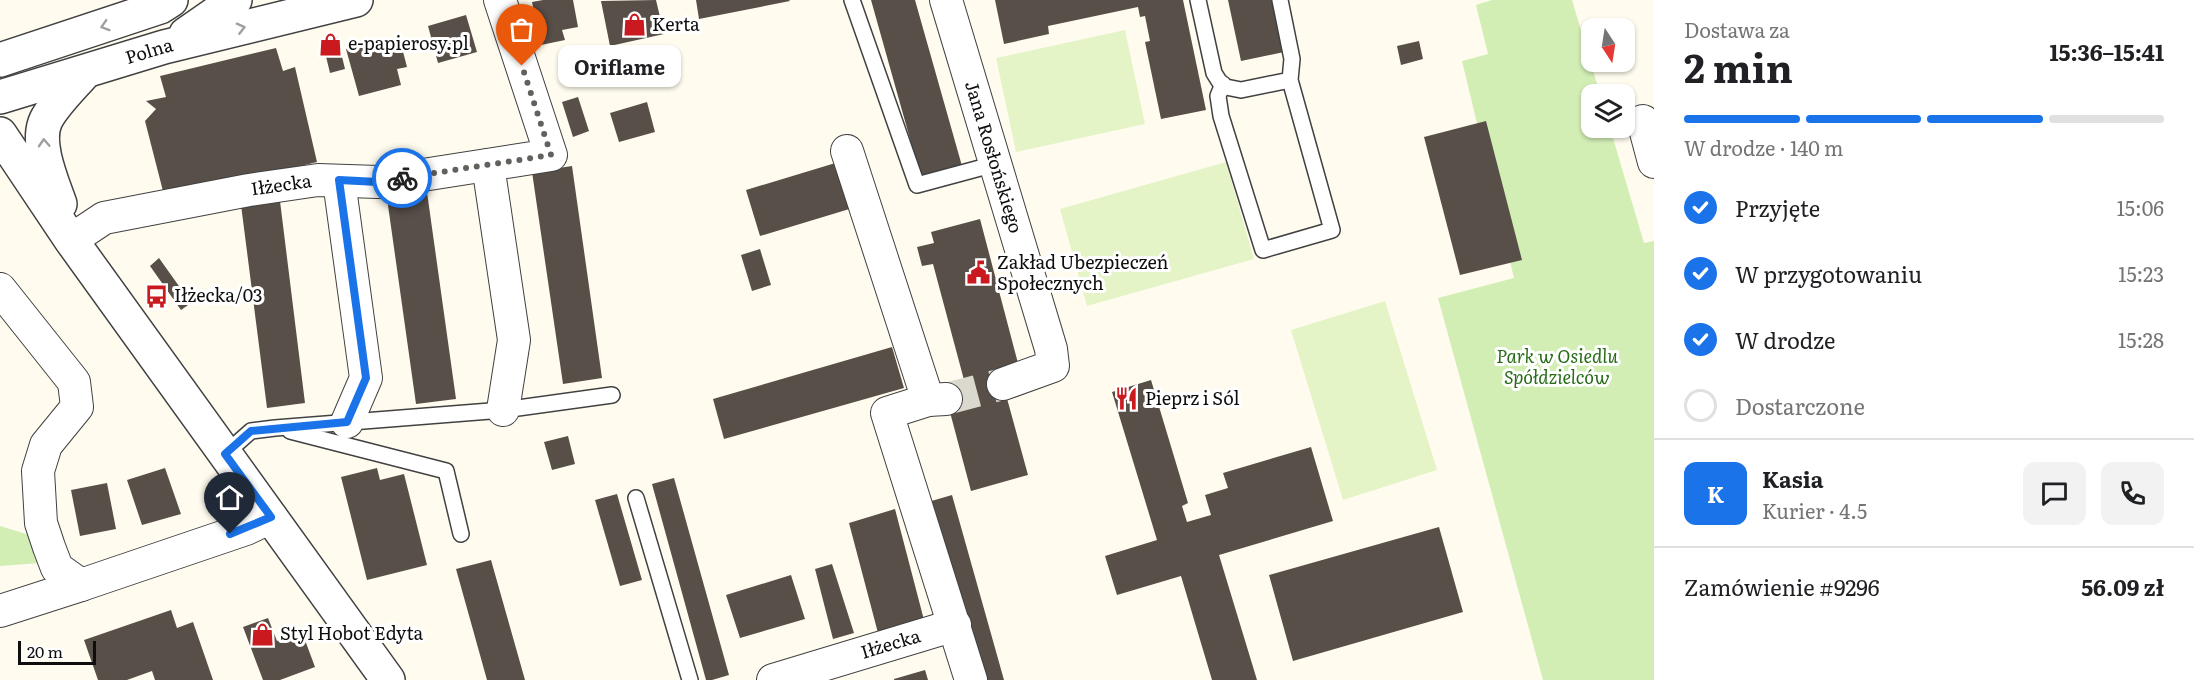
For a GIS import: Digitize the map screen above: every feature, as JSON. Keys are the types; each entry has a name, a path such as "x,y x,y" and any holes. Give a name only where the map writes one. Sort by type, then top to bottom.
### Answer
{"street":[{"path":"0,60 160,7 171,0"},
{"path":"164,47 204,23 235,0"},
{"name":"Polna","path":"0,97 291,7 356,0"},
{"name":"Iłżecka","path":"71,240 104,218 249,190 318,180 378,182 551,155 500,0"},
{"name":"Jana Rosłońskiego","path":"946,0 1050,349 1053,366 1003,384"},
{"path":"71,240 46,162 43,140 46,121 85,72"},
{"path":"1642,121 1654,162"},
{"path":"0,134 71,240 388,680"},
{"path":"848,151 937,399 887,413 971,680"},
{"path":"488,165 514,340 503,410"},
{"path":"0,174 71,240"},
{"path":"339,180 366,378 347,422"},
{"path":"0,289 74,382 77,407 46,445 38,471 41,523 49,547 57,568 81,585"},
{"path":"0,611 246,529 271,517"},
{"name":"Iłżecka","path":"773,680 955,625"}],"lane":[{"path":"852,0 917,184 995,164"},
{"path":"1198,0 1214,73 1223,84 1241,90 1290,80"},
{"path":"1223,84 1218,96 1218,104 1263,250 1332,230 1290,80 1292,59 1280,0"},
{"path":"225,454 251,431 503,410 612,395"},
{"path":"275,428 446,471 461,534"},
{"path":"636,498 690,680"}],"green space":[{"name":"Park w Osiedlu Spółdzielców","path":"1492,0 1572,0 1581,30 1581,72 1593,72 1597,84 1581,84 1581,138 1613,138 1644,243 1654,241 1654,680 1543,680 1438,298 1514,278 1462,61 1488,54 1476,5"},
{"path":"1125,30 1145,124 1016,152 996,58"},
{"path":"1226,162 1254,259 1087,306 1060,209"},
{"path":"1385,301 1437,470 1343,500 1291,330"},
{"path":"0,526 36,537 40,563 0,566"}],"building":[{"path":"573,0 578,27 562,30 565,40 541,45 532,2"},
{"path":"656,0 664,34 610,46 601,1"},
{"path":"696,0 789,0 790,1 699,19"},
{"path":"871,0 915,0 962,166 921,178"},
{"path":"995,0 1183,0 1206,110 1161,119 1145,42 1150,41 1145,16 1140,17 1138,7 1048,26 1049,34 1004,44"},
{"path":"1228,0 1273,0 1284,52 1241,61"},
{"path":"466,15 477,52 438,63 428,26"},
{"path":"337,36 345,69 330,73 322,40"},
{"path":"381,40 383,48 401,44 407,67 397,69 401,85 359,96 346,49"},
{"path":"1419,41 1423,59 1401,65 1397,46"},
{"path":"276,48 283,71 295,67 317,162 165,199 145,121 156,109 146,101 166,97 160,76"},
{"path":"578,97 589,131 573,137 562,102"},
{"path":"647,102 655,132 619,142 610,113"},
{"path":"1486,121 1522,260 1460,275 1424,137"},
{"path":"842,161 856,207 760,236 746,190"},
{"path":"572,166 602,378 563,384 532,172"},
{"path":"426,185 456,399 416,404 386,191"},
{"path":"279,193 305,403 267,408 240,197"},
{"path":"980,219 1019,367 1000,373 1028,475 971,491 943,386 964,380 933,264 922,266 917,247 934,243 931,232"},
{"path":"760,249 771,285 752,291 741,255"},
{"path":"159,258 191,303 181,310 150,266"},
{"path":"892,347 904,388 724,439 713,399"},
{"path":"1151,380 1188,503 1182,506 1187,522 1211,515 1205,495 1228,488 1223,473 1311,447 1333,521 1219,555 1257,680 1212,680 1181,576 1117,595 1105,556 1157,540 1112,392"},
{"path":"568,436 575,464 552,470 544,442"},
{"path":"165,468 181,514 142,525 127,480"},
{"path":"377,468 380,480 404,474 427,565 367,580 341,477"},
{"path":"674,478 729,675 712,680 706,680 652,484"},
{"path":"107,483 116,529 80,536 71,490"},
{"path":"617,494 642,580 620,586 595,500"},
{"path":"952,495 1004,680 977,680 928,502"},
{"path":"895,509 924,620 878,633 849,523"},
{"path":"1439,527 1463,612 1293,661 1269,575"},
{"path":"491,560 525,680 487,680 456,569"},
{"path":"832,564 854,633 833,639 815,569"},
{"path":"791,575 805,619 740,638 726,595"},
{"path":"171,610 177,628 193,622 213,680 155,680 152,671 127,680 98,680 84,640"},
{"path":"268,618 277,641 302,632 315,667 280,680 263,680 243,627"},
{"path":"925,670 928,680 894,680 894,679"}],"tunnel":[{"path":"946,399 1003,384"}],"way so far":[{"path":"402,178 551,155 522,66"}],"place":[{"name":"Kerta","path":"634,25"},
{"name":"e-papierosy.pl","path":"330,44"},
{"name":"Oriflame","path":"522,66"},
{"name":"Zakład Ubezpieczeń Społecznych","path":"979,273"},
{"name":"Iłżecka/03","path":"156,296"},
{"name":"Pieprz i Sól","path":"1127,399"},
{"name":"Styl Hobot Edyta","path":"262,634"}],"route":[{"path":"230,534 271,517 225,454 251,431 347,422 366,378 339,180 378,182 402,178"}]}
